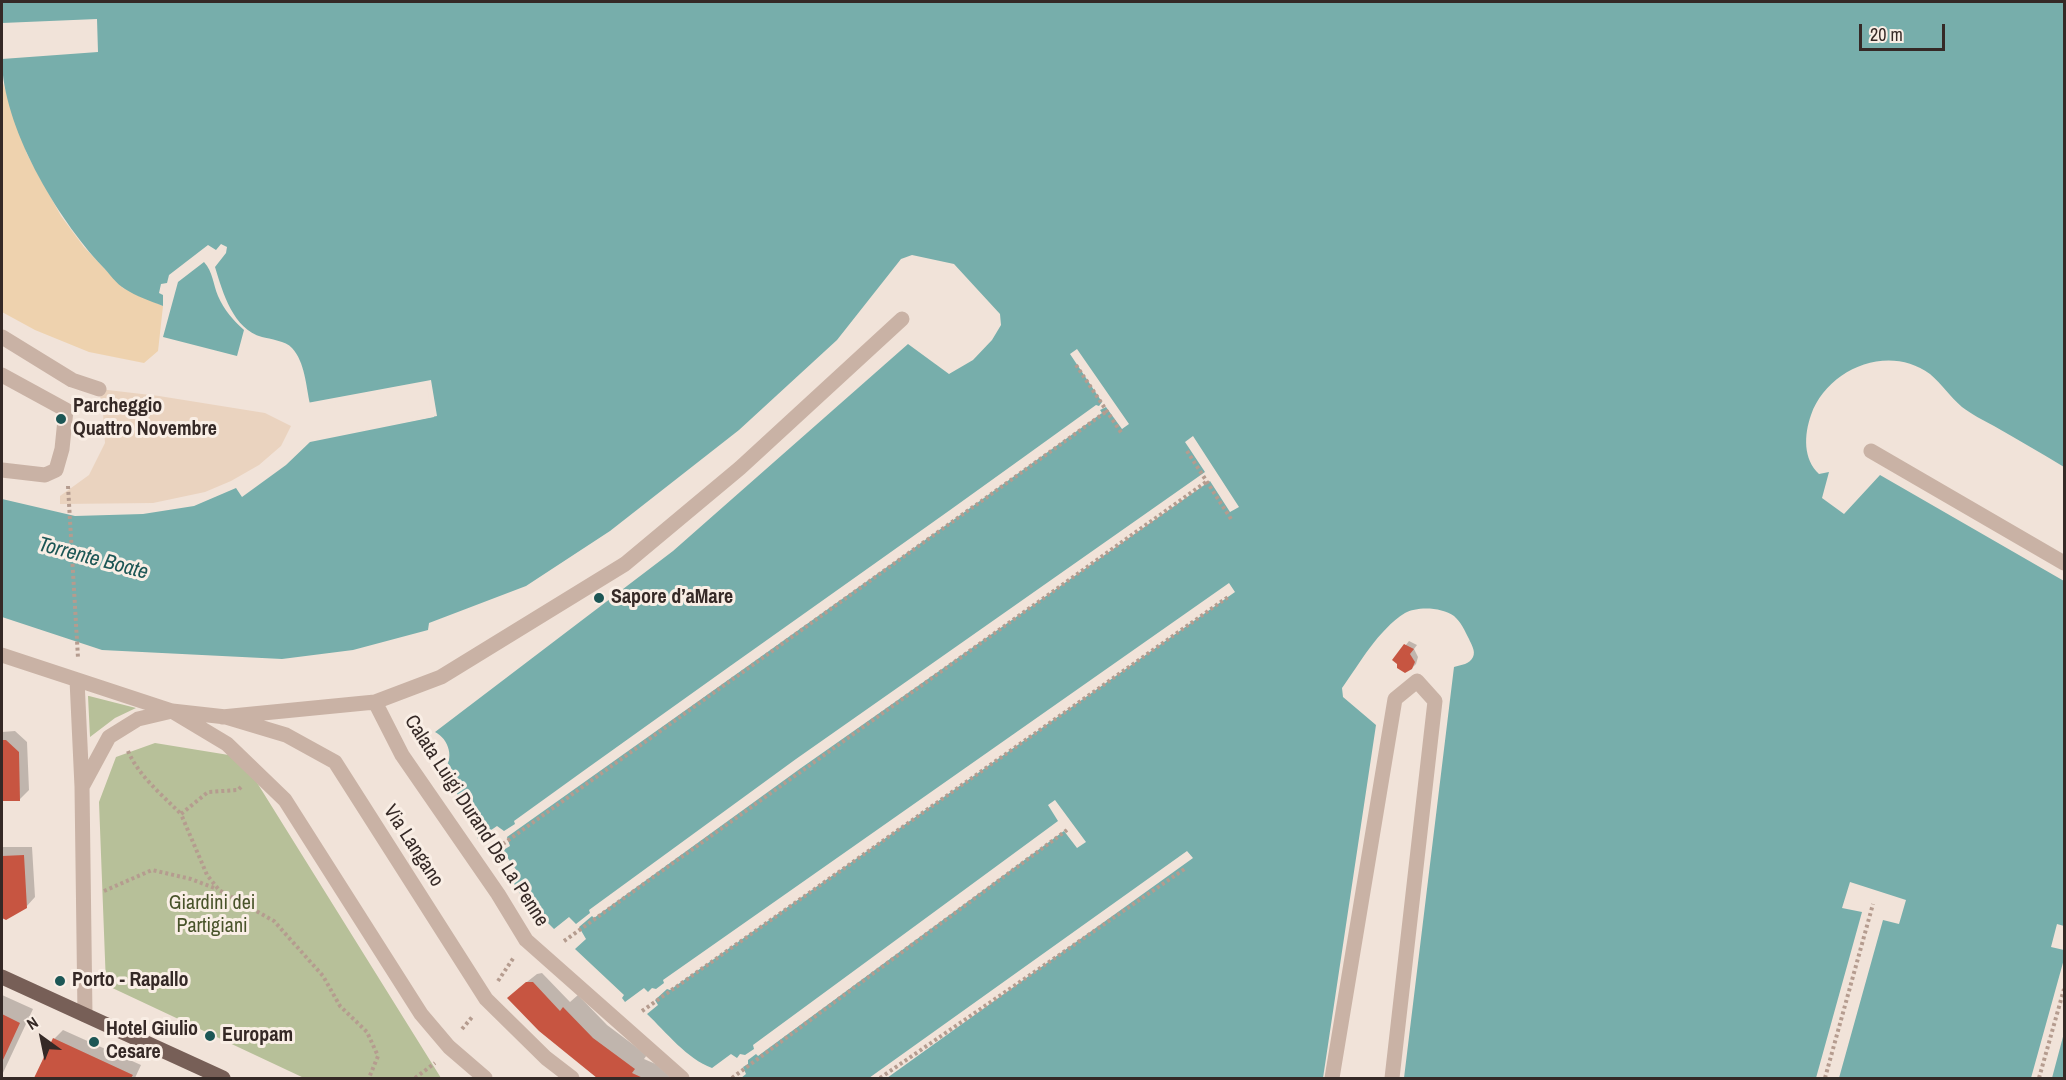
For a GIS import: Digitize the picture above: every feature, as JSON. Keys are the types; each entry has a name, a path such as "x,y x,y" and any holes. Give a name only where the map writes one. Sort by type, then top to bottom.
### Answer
{"main road":[{"path":"2,977 223,1078"}],"street":[{"path":"222,717 375,702 441,678 626,564 740,468 902,319"},
{"path":"2,337 72,380 99,389"},
{"path":"2,375 66,410 62,449 56,470 45,475 2,470"},
{"path":"1871,451 2064,563"},
{"name":"Via Langano","path":"2,655 171,711 222,717 286,735 335,762 486,999 546,1058 573,1078"},
{"path":"77,680 82,787 85,1015"},
{"path":"1332,1078 1395,699 1418,681 1436,700 1392,1078"},
{"name":"Calata Luigi Durand De La Penne","path":"375,702 402,755 498,894 526,940 682,1078"},
{"path":"82,787 109,738 138,719 171,711"},
{"name":"Via Langano","path":"171,711 227,744 285,800 421,1014 449,1047 485,1078"}],"path":[{"path":"1076,365 1122,434"},
{"path":"492,851 1107,411"},
{"path":"1187,451 1231,519"},
{"path":"564,941 1206,482"},
{"path":"69,487 77,645"},
{"path":"642,1011 1228,597"},
{"path":"119,731 132,760 181,814 207,875 219,890"},
{"path":"181,814 208,792 238,790 255,771"},
{"path":"732,1078 1067,830"},
{"path":"880,1078 1186,868"},
{"path":"84,900 152,870 191,879 219,890 274,921 322,976 340,1006 367,1032 378,1056 369,1078"},
{"path":"1825,1078 1873,904"},
{"path":"2039,1078 2064,988"}],"green space":[{"path":"88,696 136,708 115,718 90,737"},
{"name":"Giardini dei Partigiani","path":"155,743 241,757 441,1078 304,1078 106,985 99,802 116,757"}],"sand":[{"path":"2,80 27,154 61,216 84,247 123,288 163,306 158,351 144,363 89,352 35,330 2,312"}],"shaded area":[{"path":"99,389 265,413 291,426 281,446 259,465 205,492 153,503 60,504 60,496 89,475 105,443"}],"water":[{"name":"Torrente Boate","path":"2,2 2064,2 2064,467 1966,410 1930,374 1913,365 1896,361 1878,361 1861,366 1830,385 1819,399 1811,415 1806,439 1808,454 1814,468 1819,474 1829,472 1822,498 1844,514 1880,475 2064,581 2064,926 2057,924 2051,947 2064,950 2064,959 2031,1078 1839,1078 1883,920 1899,924 1906,900 1850,882 1842,908 1862,912 1816,1078 1404,1078 1454,667 1470,661 1474,652 1461,624 1454,616 1430,608 1405,613 1386,628 1342,688 1343,697 1376,725 1323,1078 887,1078 1193,858 1187,851 869,1078 741,1078 746,1074 743,1067 748,1064 748,1060 756,1054 758,1056 1064,831 1077,848 1086,842 1055,800 1048,805 1058,821 753,1045 754,1049 745,1055 740,1054 737,1058 731,1054 712,1068 703,1064 685,1052 647,1014 658,1005 655,1000 667,989 670,990 1235,592 1229,583 663,980 664,983 656,989 652,988 648,992 644,988 625,1002 622,998 624,995 575,949 586,939 579,927 1210,481 1230,512 1239,507 1193,436 1185,442 1205,472 796,759 589,910 590,913 576,924 569,917 554,929 522,897 510,877 517,871 505,854 499,857 497,854 510,846 507,837 966,511 1102,413 1100,410 1106,407 1122,429 1129,424 1077,349 1070,354 1102,402 1099,406 1096,405 659,717 514,821 515,824 504,831 497,826 478,839 476,834 480,831 443,771 449,761 449,750 444,739 435,732 673,551 908,344 949,374 973,360 992,340 1001,325 1000,314 954,264 912,255 901,259 837,340 739,430 610,531 526,586 429,623 428,630 353,650 282,659 102,650 2,617 2,499 75,516 143,514 194,506 236,488 242,497 286,465 310,442 434,417 430,382 310,404 300,360 292,348 282,342 252,333 236,318 215,267 226,253 227,247 221,244 216,250 208,245 169,275 167,283 161,284 159,293 163,295 163,306 134,294 119,284 67,223 35,170 11,113 4,85 2,59 98,52 97,19 2,23"},
{"path":"204,262 223,306 244,330 237,356 163,337 178,282"},
{"path":"2064,1033 2064,1078 2052,1078"}],"pier":[{"path":"431,380 437,416 311,440 431,414 427,385 310,407 307,403"}],"building":[{"path":"1404,644 1414,649 1410,654 1415,662 1412,669 1405,673 1397,668 1397,664 1392,660"},
{"path":"2,740 6,740 19,752 20,801 2,801"},
{"path":"24,855 27,908 6,920 2,918 2,856"},
{"path":"526,982 533,982 560,1011 563,1007 593,1038 635,1069 632,1073 643,1078 597,1078 539,1031 507,998"},
{"path":"2,1014 20,1023 2,1062"},
{"path":"53,1038 133,1075 131,1078 34,1078"}],"place":[{"name":"Parcheggio Quattro Novembre","path":"61,419"},
{"name":"Sapore d’aMare","path":"599,598"},
{"name":"Porto - Rapallo","path":"60,981"},
{"name":"Europam","path":"210,1036"},
{"name":"Hotel Giulio Cesare","path":"94,1042"}]}
